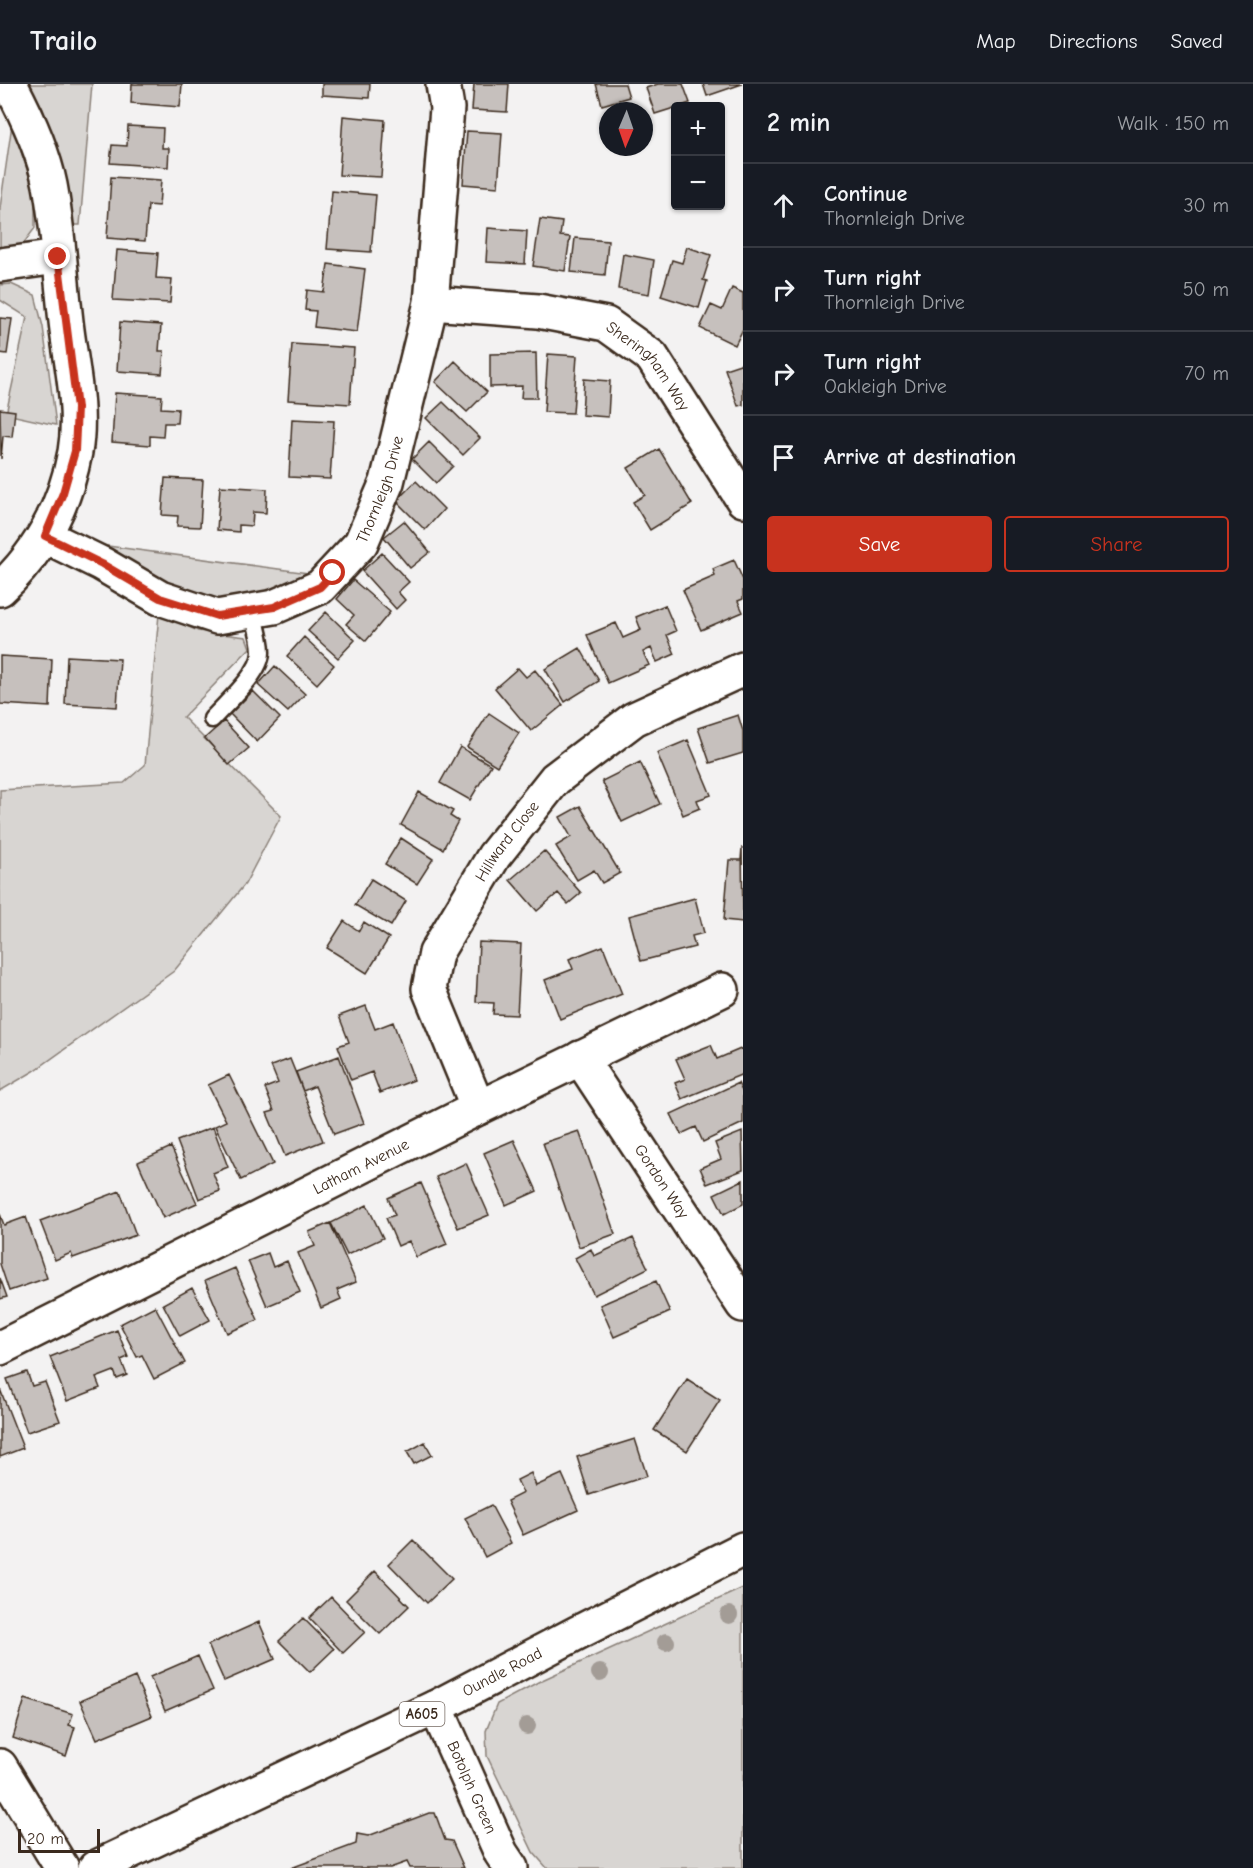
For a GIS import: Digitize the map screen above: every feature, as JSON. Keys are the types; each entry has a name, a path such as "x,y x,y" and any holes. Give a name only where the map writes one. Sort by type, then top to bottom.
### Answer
{"street":[{"path":"0,589 21,570 45,536 63,493 75,451 77,408 50,185 24,109 10,84"},
{"name":"Thornleigh Drive","path":"45,536 102,564 160,598 217,616 274,607 320,587 361,543 387,482 431,303 447,108 443,84"},
{"path":"0,265 58,257"},
{"name":"Sheringham Way","path":"431,303 538,311 606,324 652,357 743,500"},
{"name":"Hillward Close","path":"478,1108 429,989 436,953 489,865 555,779 634,719 743,669"},
{"name":"Latham Avenue","path":"0,1348 478,1108 722,990"},
{"name":"Gordon Way","path":"580,1058 743,1305"},
{"name":"Oundle Road","path":"95,1868 436,1707 743,1549"},
{"name":"Botolph Green","path":"436,1707 501,1853 511,1868"},
{"path":"0,1766 62,1868"}],"lane":[{"path":"212,719 246,682 259,663 260,640 252,610"}],"shaded area":[{"path":"29,84 92,84 80,225 70,225 66,184 43,109"},
{"path":"12,124 35,194 35,228 20,248 0,254 0,208"},
{"path":"11,284 35,295 43,327 56,425 6,414 27,317 0,300 0,285"},
{"path":"93,544 316,574 296,589 210,602 163,588"},
{"path":"159,614 198,631 246,637 250,648 183,717 281,816 245,884 174,971 34,1071 0,1091 0,790 124,783 145,765"},
{"path":"743,1588 743,1868 547,1868 533,1852 487,1756 486,1731 497,1704 540,1681"}],"building":[{"path":"132,84 182,84 180,107 131,103"},
{"path":"322,84 370,84 369,98 322,95"},
{"path":"474,84 509,84 507,112 472,110"},
{"path":"596,84 625,84 629,97 612,102 601,102"},
{"path":"658,84 683,84 690,102 671,102 671,109 655,114 653,102 651,102 646,88"},
{"path":"703,84 742,84 707,96"},
{"path":"343,116 385,120 381,177 339,175"},
{"path":"128,126 163,128 162,148 169,148 168,167 110,163 112,145 127,146"},
{"path":"467,131 502,133 498,187 463,184"},
{"path":"111,177 161,180 159,206 148,205 145,241 107,238"},
{"path":"332,191 376,195 371,252 327,249"},
{"path":"540,219 562,222 560,236 570,237 565,271 533,266"},
{"path":"488,228 527,231 525,264 486,262"},
{"path":"575,238 608,241 605,275 571,272"},
{"path":"687,247 711,255 703,280 707,281 699,308 661,296 672,260 682,263"},
{"path":"117,250 158,253 156,278 172,279 170,303 113,300"},
{"path":"623,254 654,260 649,294 618,289"},
{"path":"328,264 365,269 357,332 314,327 316,311 305,310 307,290 324,292"},
{"path":"732,288 743,293 743,329 735,345 700,328 711,305 722,310"},
{"path":"0,318 12,319 7,354 0,353"},
{"path":"120,322 161,325 159,351 164,351 162,374 117,371"},
{"path":"292,344 354,348 350,404 288,400"},
{"path":"536,353 537,398 521,398 522,386 490,387 490,354"},
{"path":"548,354 577,356 573,413 544,412"},
{"path":"455,361 487,392 467,412 435,382"},
{"path":"743,363 743,405 738,406 725,369"},
{"path":"584,379 610,381 608,417 582,415"},
{"path":"115,393 162,396 161,408 178,409 177,423 164,423 163,437 150,436 150,445 112,442"},
{"path":"443,402 480,438 463,455 426,418"},
{"path":"0,409 15,411 12,437 3,436 1,459"},
{"path":"292,419 334,421 330,479 289,477"},
{"path":"429,442 453,466 436,483 412,459"},
{"path":"659,449 692,504 650,530 633,502 645,495 628,468"},
{"path":"165,478 203,480 200,527 177,526 178,516 162,515"},
{"path":"416,481 444,509 425,530 396,501"},
{"path":"220,486 267,489 266,513 253,512 252,526 239,525 239,532 217,530"},
{"path":"404,521 430,552 410,568 384,537"},
{"path":"382,553 409,582 398,592 405,600 396,609 362,571"},
{"path":"734,560 743,580 743,599 738,601 743,612 701,630 683,590 715,576 713,569"},
{"path":"353,580 390,612 366,641 346,624 354,615 337,599"},
{"path":"665,605 676,631 667,635 675,654 657,662 651,648 643,652 649,665 608,683 587,635 616,623 623,638 641,630 636,617"},
{"path":"326,612 355,640 338,658 308,631"},
{"path":"304,637 334,665 317,684 287,656"},
{"path":"580,648 599,681 565,702 545,669"},
{"path":"0,656 52,659 50,707 0,704"},
{"path":"67,656 120,659 117,707 65,704"},
{"path":"275,666 305,694 288,712 258,685"},
{"path":"518,668 526,677 535,670 563,705 531,731 495,688"},
{"path":"253,691 280,718 257,742 230,714"},
{"path":"489,713 519,733 497,766 467,747"},
{"path":"738,715 743,731 743,753 710,763 698,728"},
{"path":"224,721 249,748 229,765 205,738"},
{"path":"688,740 711,795 697,800 700,808 683,815 657,753"},
{"path":"460,747 491,765 470,800 440,783"},
{"path":"640,762 660,804 622,822 602,781"},
{"path":"419,792 453,811 450,816 458,821 443,849 401,825"},
{"path":"580,806 620,873 602,883 594,870 577,880 556,846 571,837 560,817"},
{"path":"401,838 433,859 417,884 385,864"},
{"path":"742,847 743,922 724,920 729,860 741,860"},
{"path":"544,851 581,893 568,904 558,893 537,911 510,880"},
{"path":"371,879 406,901 391,926 355,905"},
{"path":"695,898 704,933 692,936 695,947 641,961 629,916"},
{"path":"344,921 359,931 364,922 389,938 367,973 327,948"},
{"path":"479,942 521,944 517,1015 493,1014 494,1003 476,1002"},
{"path":"603,946 622,994 560,1019 545,980 573,969 569,959"},
{"path":"366,1006 375,1029 393,1022 414,1080 380,1093 372,1072 351,1080 338,1046 349,1042 339,1016"},
{"path":"711,1045 717,1059 743,1048 743,1074 682,1099 675,1083 685,1079 676,1059"},
{"path":"339,1056 364,1123 334,1134 315,1086 303,1091 296,1072"},
{"path":"290,1059 323,1141 285,1156 267,1113 274,1111 265,1088 278,1083 271,1066"},
{"path":"229,1075 273,1164 241,1180 215,1126 226,1121 208,1085"},
{"path":"738,1083 743,1093 743,1123 703,1142 696,1127 681,1134 671,1114"},
{"path":"213,1127 228,1167 213,1173 220,1191 199,1199 177,1141"},
{"path":"579,1131 615,1234 579,1247 543,1143"},
{"path":"742,1132 743,1170 707,1184 700,1168 721,1159 715,1143"},
{"path":"514,1140 537,1191 506,1205 484,1153"},
{"path":"171,1147 197,1203 163,1218 138,1162"},
{"path":"466,1163 489,1215 458,1228 436,1177"},
{"path":"743,1180 743,1204 724,1214 714,1194"},
{"path":"421,1183 447,1244 416,1257 409,1241 398,1246 386,1218 395,1215 388,1198"},
{"path":"120,1191 136,1235 73,1258 71,1253 55,1260 40,1221"},
{"path":"367,1205 383,1238 347,1255 331,1223"},
{"path":"0,1214 4,1225 26,1217 47,1278 9,1291 0,1264"},
{"path":"330,1223 356,1282 337,1290 341,1299 321,1308 298,1253 315,1246 309,1232"},
{"path":"633,1238 648,1268 594,1295 575,1258 591,1249 594,1256"},
{"path":"268,1253 273,1267 287,1261 300,1292 267,1306 248,1261"},
{"path":"235,1268 258,1320 227,1333 205,1281"},
{"path":"0,1278 7,1297 0,1299"},
{"path":"656,1281 670,1312 614,1337 600,1305"},
{"path":"192,1288 210,1320 180,1336 163,1304"},
{"path":"155,1306 185,1363 154,1379 142,1355 137,1357 120,1324"},
{"path":"117,1330 128,1357 121,1360 127,1375 117,1379 114,1371 96,1378 100,1388 67,1401 50,1357"},
{"path":"27,1372 32,1386 45,1382 60,1421 27,1432 7,1379"},
{"path":"687,1379 720,1400 687,1451 654,1430"},
{"path":"0,1389 23,1448 0,1457"},
{"path":"635,1439 647,1476 589,1495 577,1457"},
{"path":"425,1442 432,1455 414,1464 407,1452"},
{"path":"531,1473 536,1486 562,1474 578,1510 523,1535 507,1501 523,1493 517,1480"},
{"path":"491,1505 511,1543 485,1557 465,1518"},
{"path":"413,1540 452,1579 427,1603 389,1564"},
{"path":"375,1571 409,1606 380,1634 346,1600"},
{"path":"331,1597 365,1632 343,1653 309,1618"},
{"path":"303,1618 334,1649 310,1672 279,1641"},
{"path":"259,1622 275,1659 224,1681 208,1645"},
{"path":"198,1656 213,1690 165,1711 150,1677"},
{"path":"135,1677 152,1716 97,1739 80,1701"},
{"path":"25,1699 73,1714 69,1725 75,1727 66,1756 13,1738"},
{"path":"429,1813 435,1813 445,1840 452,1841 464,1868 410,1868 407,1862 390,1868 291,1868 356,1844 357,1834 368,1836"}],"route":[{"path":"58,257 77,408 75,451 63,493 45,536 102,564 160,598 217,616 274,607 320,587 333,573"}]}
